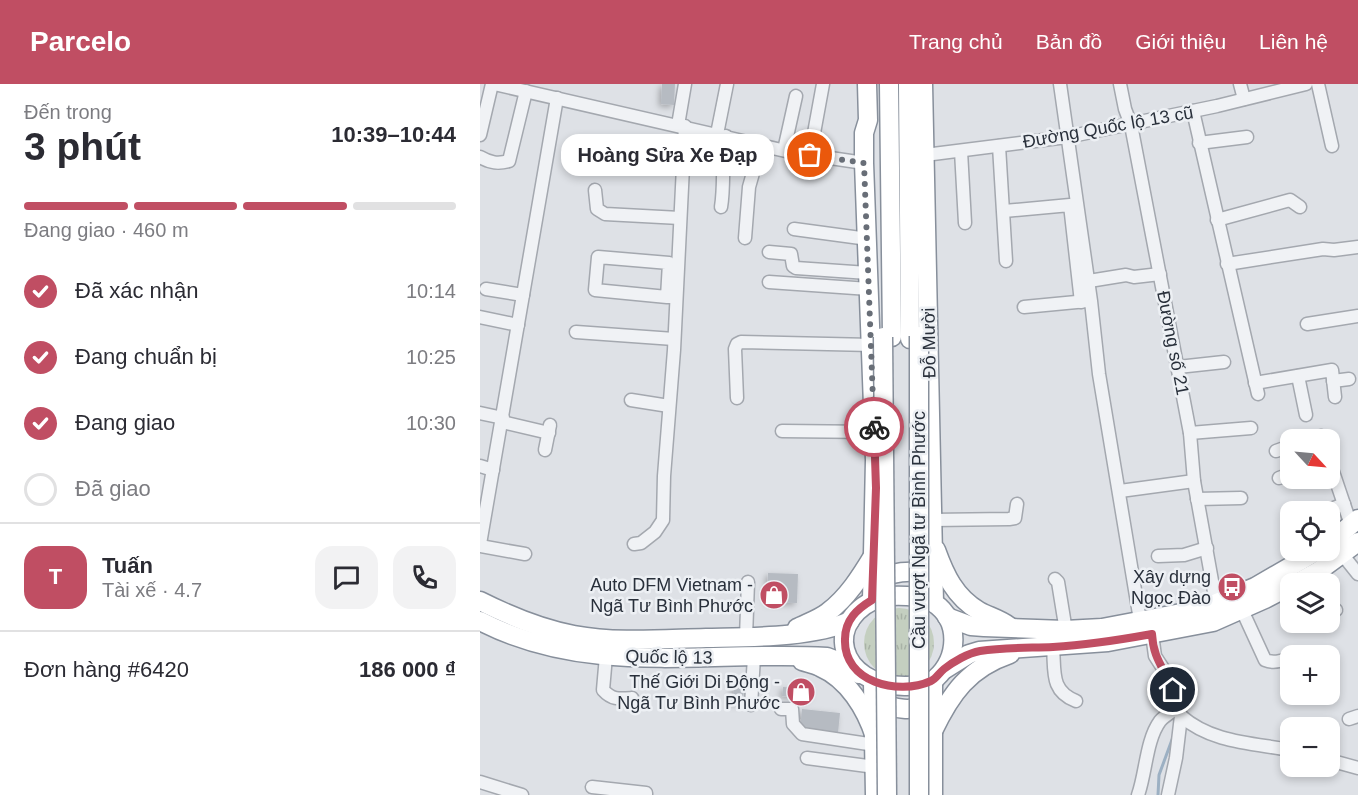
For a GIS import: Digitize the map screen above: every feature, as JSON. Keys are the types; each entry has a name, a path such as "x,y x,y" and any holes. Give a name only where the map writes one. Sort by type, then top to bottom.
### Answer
{"highway":[{"name":"Đỗ Mười","path":"860,84 861,121 864,133 878,162 895,339"},
{"name":"Đỗ Mười","path":"864,133 868,120 867,84"},
{"name":"Đỗ Mười","path":"889,84 868,239 868,281 895,339"},
{"name":"Đỗ Mười","path":"908,84 917,156 934,603"},
{"name":"Đỗ Mười","path":"873,591 874,432 895,339 917,156 923,84"},
{"name":"Cầu vượt Ngã tư Bình Phước","path":"887,795 895,339"},
{"name":"Cầu vượt Ngã tư Bình Phước","path":"894,795 895,339"},
{"name":"Cầu vượt Ngã tư Bình Phước","path":"895,339 913,795"},
{"name":"Cầu vượt Ngã tư Bình Phước","path":"895,339 919,795"},
{"path":"1340,543 1356,529"},
{"path":"932,539 946,575 957,592 978,610 1005,626 1065,630 1213,622 1280,592"},
{"path":"788,633 821,617 833,608 852,587 874,554"},
{"path":"866,678 894,687 937,683 974,652 1108,642 1142,625 1202,609 1255,587 1300,561"},
{"path":"1315,573 1326,561"},
{"path":"875,795 874,701 866,678 847,654 846,629 885,574 932,575"},
{"path":"873,591 884,596 926,599 934,603 947,617 954,634 951,657 921,706 900,709 874,701"},
{"path":"480,601 543,628 600,639 746,637 828,629 850,621"},
{"path":"947,617 971,626 1065,625 1120,619 1142,625"},
{"name":"Quốc lộ 13","path":"480,621 535,643 578,653 661,658 827,657 843,663 866,678"},
{"path":"933,731 955,693 976,671 997,658 1044,647"},
{"path":"789,656 820,667 835,677 860,703 868,717 875,741"},
{"path":"933,795 933,731 937,683"}],"street":[{"path":"480,135 493,84 784,150 878,162"},
{"path":"671,297 680,218 681,125 685,84"},
{"path":"721,207 725,171 721,135 727,84"},
{"path":"810,155 823,84"},
{"path":"1060,84 1089,281 1086,302"},
{"name":"Đường số 21","path":"1120,84 1131,125 1178,367 1190,433 1194,482 1216,603"},
{"path":"1240,84 1244,99"},
{"path":"1318,84 1332,146"},
{"name":"Đường Quốc lộ 13 cũ","path":"917,156 1067,137 1244,99 1263,89 1298,85"},
{"path":"480,157 500,164 509,161 526,91"},
{"path":"784,150 796,96"},
{"path":"525,554 480,545 484,495 493,470 556,98"},
{"path":"1192,111 1257,388 1298,375 1332,370 1335,397"},
{"path":"1199,142 1247,137"},
{"path":"744,238 749,187 761,145"},
{"path":"999,146 1006,261"},
{"path":"961,151 965,224"},
{"path":"595,190 597,208 605,214 680,218"},
{"path":"1217,219 1290,200 1300,207"},
{"path":"1004,211 1070,205 1142,625 1155,656 1166,673 1180,712 1192,726 1214,737 1280,748"},
{"path":"794,229 868,239"},
{"path":"1227,264 1323,249 1358,247"},
{"path":"769,252 791,254 795,268 868,281"},
{"path":"634,544 641,543 655,532 663,520 674,339 669,263 598,257 595,290 671,297"},
{"path":"1089,281 1126,275 1134,277 1160,274"},
{"path":"770,282 868,281"},
{"path":"486,289 523,295"},
{"path":"1024,307 1086,302"},
{"path":"1306,324 1358,316"},
{"path":"480,317 518,325"},
{"path":"576,332 674,339"},
{"path":"737,398 735,350 737,344 741,342 895,339"},
{"path":"1178,367 1224,362"},
{"path":"1298,375 1306,416"},
{"path":"1333,381 1349,379"},
{"path":"631,400 669,406"},
{"path":"480,413 502,420 550,429 546,450"},
{"path":"1190,433 1251,428"},
{"path":"782,431 874,432"},
{"path":"1276,451 1280,450"},
{"path":"480,466 493,470"},
{"path":"1120,491 1194,482"},
{"path":"1339,489 1356,529"},
{"path":"1197,499 1241,498"},
{"path":"932,520 1016,518 1017,504"},
{"path":"1340,506 1344,504"},
{"path":"1158,556 1184,555 1207,548"},
{"path":"1340,554 1358,574"},
{"path":"1055,579 1058,582 1065,625"},
{"path":"746,637 748,582"},
{"path":"1242,610 1265,660 1274,663 1280,662"},
{"path":"1044,647 1059,689 1064,696 1076,701"},
{"path":"606,656 603,690 610,697 632,698"},
{"path":"751,705 754,657"},
{"path":"781,709 792,709 793,724 802,734 875,741"},
{"path":"1173,795 1168,795 1176,759 1180,712"},
{"path":"1138,795 1144,779 1150,744 1160,721 1180,712"},
{"path":"807,758 875,767"},
{"path":"1340,763 1358,768"},
{"path":"480,782 522,795"},
{"path":"592,787 646,793 646,795"}],"green space":[{"path":"899,608 912,611 924,618 931,630 934,643 931,656 924,668 912,675 899,678 886,675 874,668 867,656 864,643 867,630 874,618 886,611"}],"building":[{"path":"662,84 675,84 674,105 661,104"},
{"path":"768,573 798,574 797,603 767,602"},
{"path":"734,685 744,686 743,703 732,703"},
{"path":"783,687 813,689 812,698 782,696"},
{"path":"802,709 840,713 838,733 800,729"}],"waterway":[{"path":"1158,795 1159,775 1173,737"}],"way so far":[{"path":"810,155 864,163 874,427"}],"place":[{"name":"Hoàng Sửa Xe Đạp","path":"810,155"},
{"name":"Xây dựng Ngọc Đào","path":"1232,587"},
{"name":"Auto DFM Vietnam - Ngã Tư Bình Phước","path":"774,595"},
{"name":"Thế Giới Di Động - Ngã Tư Bình Phước","path":"801,692"}],"route":[{"path":"874,427 876,488 872,600 852,616 845,638 847,654 859,674 880,684 894,687 910,686 933,681 945,669 974,652 1108,642 1152,634 1155,656 1173,690"}]}
